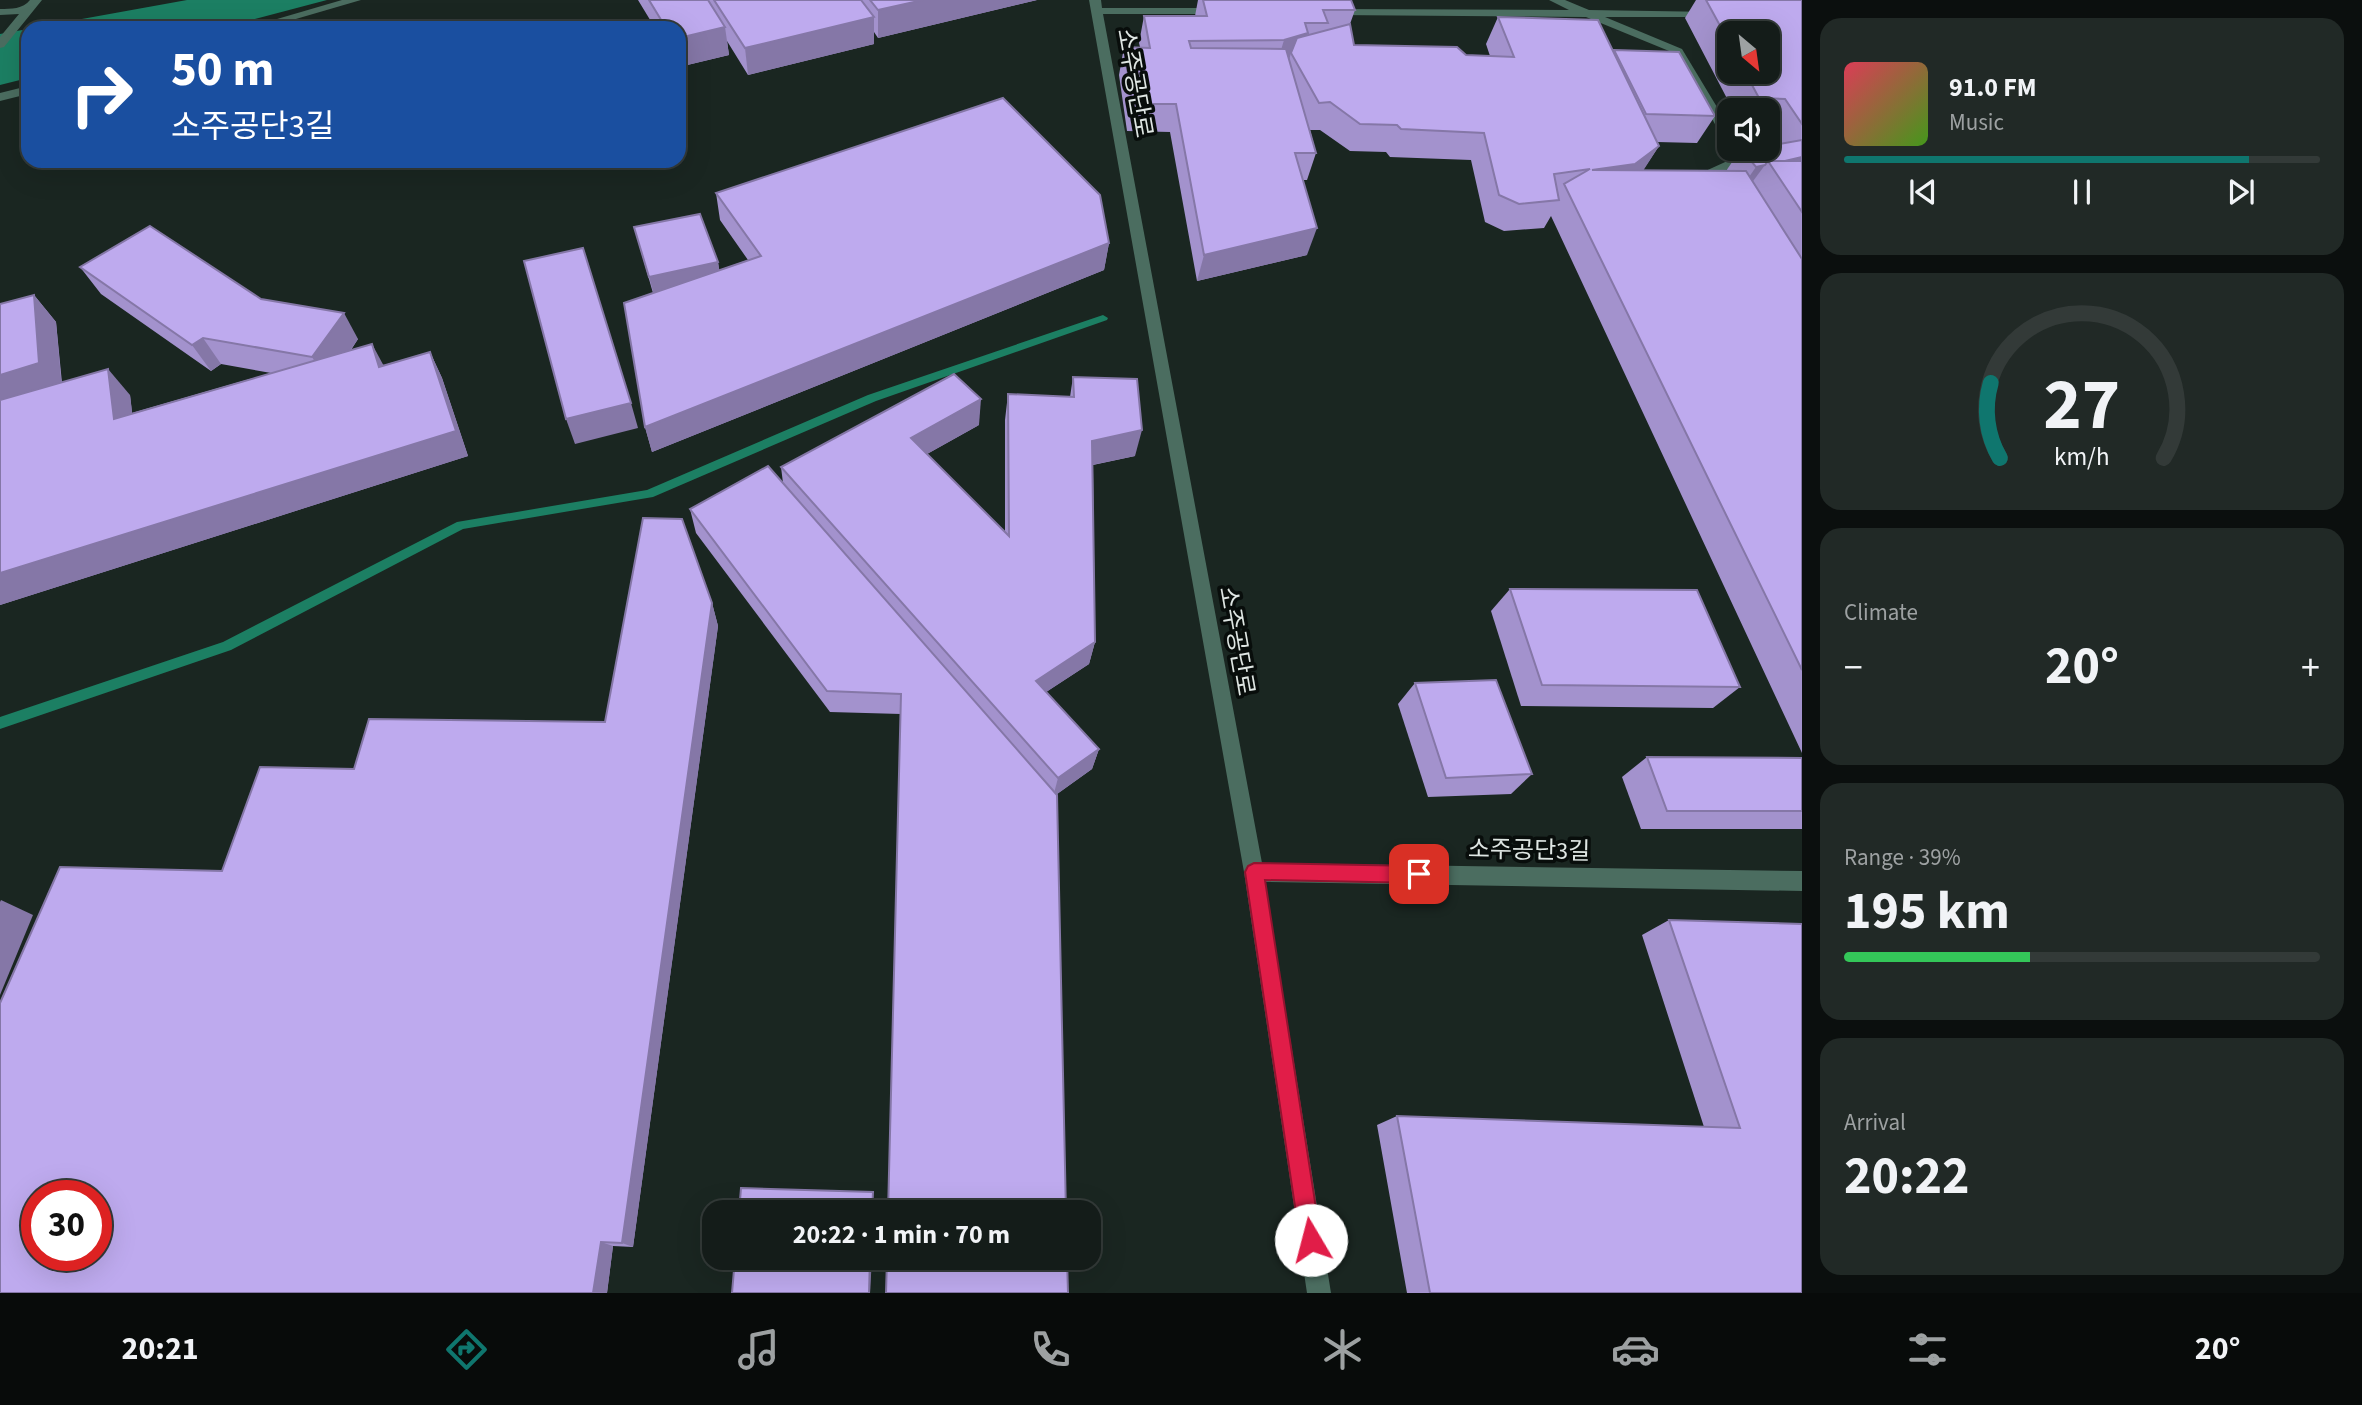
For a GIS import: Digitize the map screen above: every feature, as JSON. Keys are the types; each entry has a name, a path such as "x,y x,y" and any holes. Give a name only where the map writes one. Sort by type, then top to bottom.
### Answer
{"street":[{"path":"278,21 355,0"},
{"path":"1556,0 1678,51 1717,118"},
{"path":"0,12 13,12 33,3"},
{"path":"0,44 33,3"},
{"path":"1096,5 1233,11"},
{"name":"소주공단로","path":"1096,5 1254,872 1319,1293"},
{"path":"1315,12 1722,14"},
{"path":"0,97 21,92"},
{"path":"1683,187 1737,161"},
{"name":"소주공단3길","path":"1254,872 1802,881"}],"shaded area":[{"path":"187,0 327,0 248,21 71,21"},
{"path":"21,30 21,80 0,85 0,34"}],"building":[{"path":"649,0 708,0 725,27 686,36 686,21 662,21"},
{"path":"714,0 861,0 874,17 745,48"},
{"path":"870,0 923,0 878,10"},
{"path":"1203,0 1351,0 1355,10 1323,10 1328,23 1305,23 1308,33 1284,40 1189,41 1191,48 1286,49 1316,153 1295,153 1317,228 1204,255 1176,104 1132,104 1124,47 1150,48 1144,16 1207,16"},
{"path":"1706,0 1802,0 1802,124 1785,99 1759,98 1751,84 1780,84 1780,21 1718,21"},
{"path":"1498,17 1598,20 1659,146 1635,164 1592,170 1746,171 1802,259 1802,670 1564,184 1590,169 1554,174 1559,200 1519,204 1499,195 1484,133 1360,124 1330,102 1319,103 1291,53 1297,38 1350,24 1354,45 1457,47 1466,55 1514,57"},
{"path":"1614,50 1679,52 1715,116 1646,114"},
{"path":"1003,98 1100,195 1109,243 645,427 624,303 761,256 716,193"},
{"path":"1802,140 1802,157 1780,161 1780,144"},
{"path":"1751,161 1768,161 1765,165 1756,167"},
{"path":"1768,161 1802,161 1802,212"},
{"path":"700,214 718,262 649,277 634,227"},
{"path":"150,226 261,299 344,313 312,357 203,338 192,345 80,267"},
{"path":"583,248 631,403 566,419 524,261"},
{"path":"34,295 39,363 0,375 0,304"},
{"path":"372,344 379,367 430,352 456,431 0,573 0,400 108,369 114,419"},
{"path":"954,374 981,399 911,438 1009,536 1008,394 1074,397 1073,377 1137,379 1142,430 1092,441 1095,642 1036,681 1099,749 1058,778 781,467"},
{"path":"768,466 1057,795 1066,1200 888,1200 901,694 827,691 690,509"},
{"path":"643,518 682,519 712,603 622,1243 601,1242 593,1293 0,1293 0,1003 60,867 222,871 260,767 354,769 369,719 605,722"},
{"path":"1510,589 1697,590 1740,687 1542,685"},
{"path":"1496,680 1532,774 1446,778 1415,683"},
{"path":"1647,757 1802,758 1802,811 1667,811"},
{"path":"1669,920 1802,924 1802,1293 1430,1293 1397,1116 1740,1128"},
{"path":"741,1188 873,1192 873,1200 740,1200"},
{"path":"734,1270 870,1270 869,1293 732,1293"},
{"path":"887,1270 1067,1270 1068,1293 886,1293"}],"waterway":[{"path":"0,723 227,646 461,525 649,494 872,398 1103,318"}],"route":[{"path":"1311,1240 1254,872 1419,874"}]}
